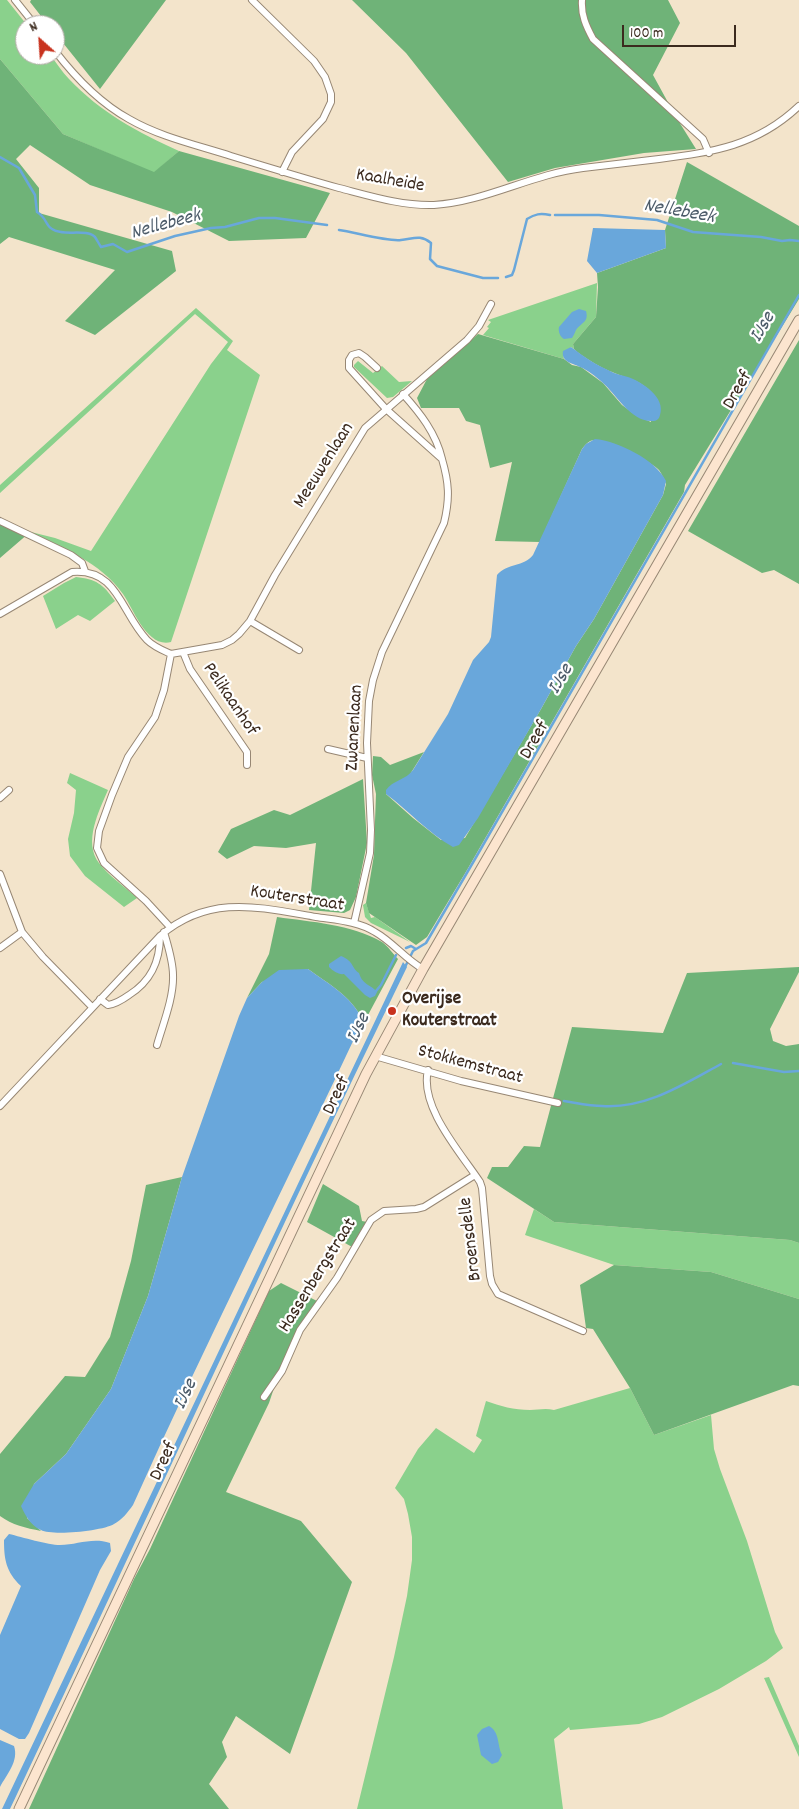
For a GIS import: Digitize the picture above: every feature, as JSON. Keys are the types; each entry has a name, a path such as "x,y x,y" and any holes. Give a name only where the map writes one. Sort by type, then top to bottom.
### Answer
{"main road":[{"name":"Dreef","path":"19,1809 376,1056 423,969 799,320"}],"street":[{"path":"15,0 27,15"},
{"path":"252,0 314,61 325,77 331,94 331,102 323,120 292,152 282,172"},
{"path":"582,0 581,11 593,39 703,139 709,153"},
{"name":"Kaalheide","path":"65,63 81,81 103,100 128,118 156,132 282,172 398,203 415,205 458,202 572,169 709,153 756,137 776,125 799,106"},
{"name":"Meeuwenlaan","path":"171,654 222,645 232,640 250,621 275,575 352,446 365,428 467,340 479,326 491,304"},
{"path":"377,368 359,353 352,355 349,360 349,368 386,409 442,458"},
{"name":"Zwanenlaan","path":"354,923 370,853 371,830 367,758 369,701 373,680 382,652 444,523 448,506 449,490 436,440 403,394"},
{"path":"0,521 71,555 82,563 85,571"},
{"path":"0,614 72,572 85,571 99,576 112,587 147,640 156,647 171,654 164,690 155,717 128,758 112,794 99,832 98,848 104,864 146,901 170,927"},
{"path":"250,621 299,650"},
{"name":"Pelikaanhof","path":"183,652 190,669 247,752 247,765"},
{"path":"328,749 367,758"},
{"path":"0,798 9,790"},
{"path":"0,874 22,932 43,957 92,1007"},
{"name":"Kouterstraat","path":"0,1106 162,934 189,916 208,909 238,906 276,910 354,923 374,931 391,942 408,959 423,969"},
{"path":"0,948 22,932"},
{"path":"100,999 108,1005 114,1005 132,994 143,984 156,965 162,934"},
{"path":"157,1045 167,1011 173,975 169,948 162,934"},
{"name":"Stokkemstraat","path":"376,1056 462,1081 558,1103"},
{"name":"Broensdelle","path":"428,1070 426,1079 428,1097 442,1126 482,1188 490,1276 494,1289 507,1298 583,1331"},
{"name":"Hassenbergstraat","path":"264,1397 282,1371 300,1330 337,1278 371,1220 384,1211 424,1207 475,1175"}],"green space":[{"path":"0,0 7,0 19,15 15,15 15,65 58,65 81,91 107,112 149,137 179,151 154,173 63,134 0,59"},
{"path":"31,0 166,0 100,89 65,45 65,15 40,15 30,2"},
{"path":"352,0 668,0 680,23 653,75 696,149 644,153 555,168 508,182 406,53"},
{"path":"0,59 63,134 154,172 179,151 330,193 306,238 229,241 172,212 90,185 30,145 16,159 39,188 39,213 172,251 176,271 95,335 65,321 115,270 9,237 0,244"},
{"path":"687,162 799,226 799,299 685,485 684,492 467,870 427,937 416,945 369,913 366,903 374,855 376,794 372,775 373,756 381,757 390,765 424,752 409,776 386,794 441,840 465,838 576,646 594,619 663,495 666,484 659,470 638,456 601,440 591,441 582,449 540,542 495,541 512,462 490,468 480,425 466,421 459,408 421,408 417,398 427,379 478,334 564,359 572,365 581,367 603,383 622,405 637,416 651,422 648,389 635,381 592,362 574,349 573,344 596,317 597,273 666,248 665,230"},
{"path":"597,283 596,317 573,344 574,349 571,347 563,354 564,359 483,335 491,322 488,320"},
{"path":"196,308 233,341 227,350 260,375 171,642 162,642 148,634 123,594 104,573 81,557 31,532 55,538 91,551 211,364 228,342 195,314 0,493 0,485"},
{"path":"799,340 799,584 774,570 762,573 688,531"},
{"path":"358,361 373,373 382,366 399,382 412,381 393,397 387,398 354,367"},
{"path":"0,518 29,533 0,558"},
{"path":"76,577 98,583 107,590 115,601 90,621 78,615 56,629 43,596"},
{"path":"70,773 108,790 94,826 92,846 94,855 103,868 137,898 124,907 85,876 70,856 68,839 74,813 76,790 67,783"},
{"path":"363,779 367,843 356,897 350,910 344,913 309,910 316,843 286,848 254,846 227,859 218,852 231,829 274,810 290,815"},
{"path":"366,903 371,918 375,917 410,942 371,923 365,917 363,905"},
{"path":"277,917 344,927 357,931 382,942 398,959 368,1015 363,1020 346,997 308,969 262,982 247,998 269,954"},
{"path":"799,967 799,972 770,1029 773,1041 786,1046 799,1044 799,1243 790,1240 554,1222 487,1178 492,1167 508,1167 524,1146 540,1147 572,1027 663,1033 687,973"},
{"path":"182,1177 148,1296 111,1389 66,1454 34,1484 27,1518 41,1531 9,1522 0,1516 0,1454 65,1376 85,1377 110,1337 131,1261 146,1185"},
{"path":"323,1184 359,1206 362,1221 367,1222 354,1248 307,1222"},
{"path":"534,1209 554,1222 790,1240 799,1243 799,1299 711,1272 614,1265 525,1235"},
{"path":"614,1265 711,1272 799,1299 799,1386 793,1385 654,1435 630,1388 593,1329 586,1328 580,1285"},
{"path":"281,1283 317,1301 278,1376 269,1403 226,1492 301,1521 352,1582 290,1754 236,1716 222,1742 227,1757 209,1784 229,1809 29,1809 269,1291"},
{"path":"630,1388 654,1435 711,1415 714,1449 720,1469 747,1541 775,1632 783,1648 766,1661 719,1689 662,1717 639,1724 570,1730 569,1727 554,1739 563,1809 357,1809 394,1657 407,1596 412,1560 412,1537 408,1514 404,1499 395,1488 418,1449 436,1428 474,1453 482,1440 476,1436 486,1401 518,1409 554,1410"},
{"path":"769,1677 799,1746 799,1757 764,1678"}],"water":[{"path":"593,228 665,230 666,248 597,273 587,261"},
{"path":"579,309 586,311 586,320 576,330 572,338 564,339 561,337 559,327 572,312"},
{"path":"571,347 600,366 614,373 634,379 646,386 652,391 659,402 661,408 658,419 652,421 637,417 595,376 565,360 563,351"},
{"path":"595,439 614,443 625,448 654,466 666,481 663,495 594,619 576,646 478,818 459,845 453,847 435,835 394,801 386,794 386,790 413,770 448,714 473,660 489,642 497,575 506,568 525,562 533,555 582,449 586,444"},
{"path":"341,956 349,960 365,983 375,989 377,992 375,996 370,998 365,995 344,974 340,974 329,967 329,964"},
{"path":"403,962 407,967 10,1809 2,1809"},
{"path":"308,969 346,997 363,1020 189,1383 133,1505 120,1520 108,1527 66,1533 41,1530 31,1523 21,1506 34,1484 66,1454 111,1389 148,1296 182,1177 247,998 262,982 279,970"},
{"path":"9,1534 55,1545 103,1541 110,1543 111,1551 100,1570 25,1739 19,1739 0,1729 0,1635 21,1586 12,1576 5,1559 4,1540"},
{"path":"489,1726 497,1735 502,1755 498,1762 492,1764 481,1755 477,1735 482,1729"},
{"path":"0,1740 14,1746 15,1757 12,1767 0,1787"}],"waterway":[{"name":"Nellebeek","path":"0,157 19,168 35,195 37,212 50,227 62,232 91,234 101,247 113,244 127,252 175,236 225,227 259,218 275,218 327,225"},
{"name":"Nellebeek","path":"506,277 512,275 514,270 527,219 538,214 550,215"},
{"name":"Nellebeek","path":"555,215 599,215 657,220 693,232 799,241"},
{"name":"Nellebeek","path":"339,230 388,240 416,238 427,240 431,243 430,259 437,266 483,278 498,278"},
{"name":"IJse","path":"405,967 413,951 426,943 799,295"},
{"path":"406,948 411,946 416,949"},
{"path":"376,991 396,955"},
{"path":"733,1063 784,1072 799,1071"},
{"path":"564,1101 597,1106 634,1104 664,1094 721,1064"}],"place":[{"name":"Overijse Kouterstraat","path":"392,1011"}]}
